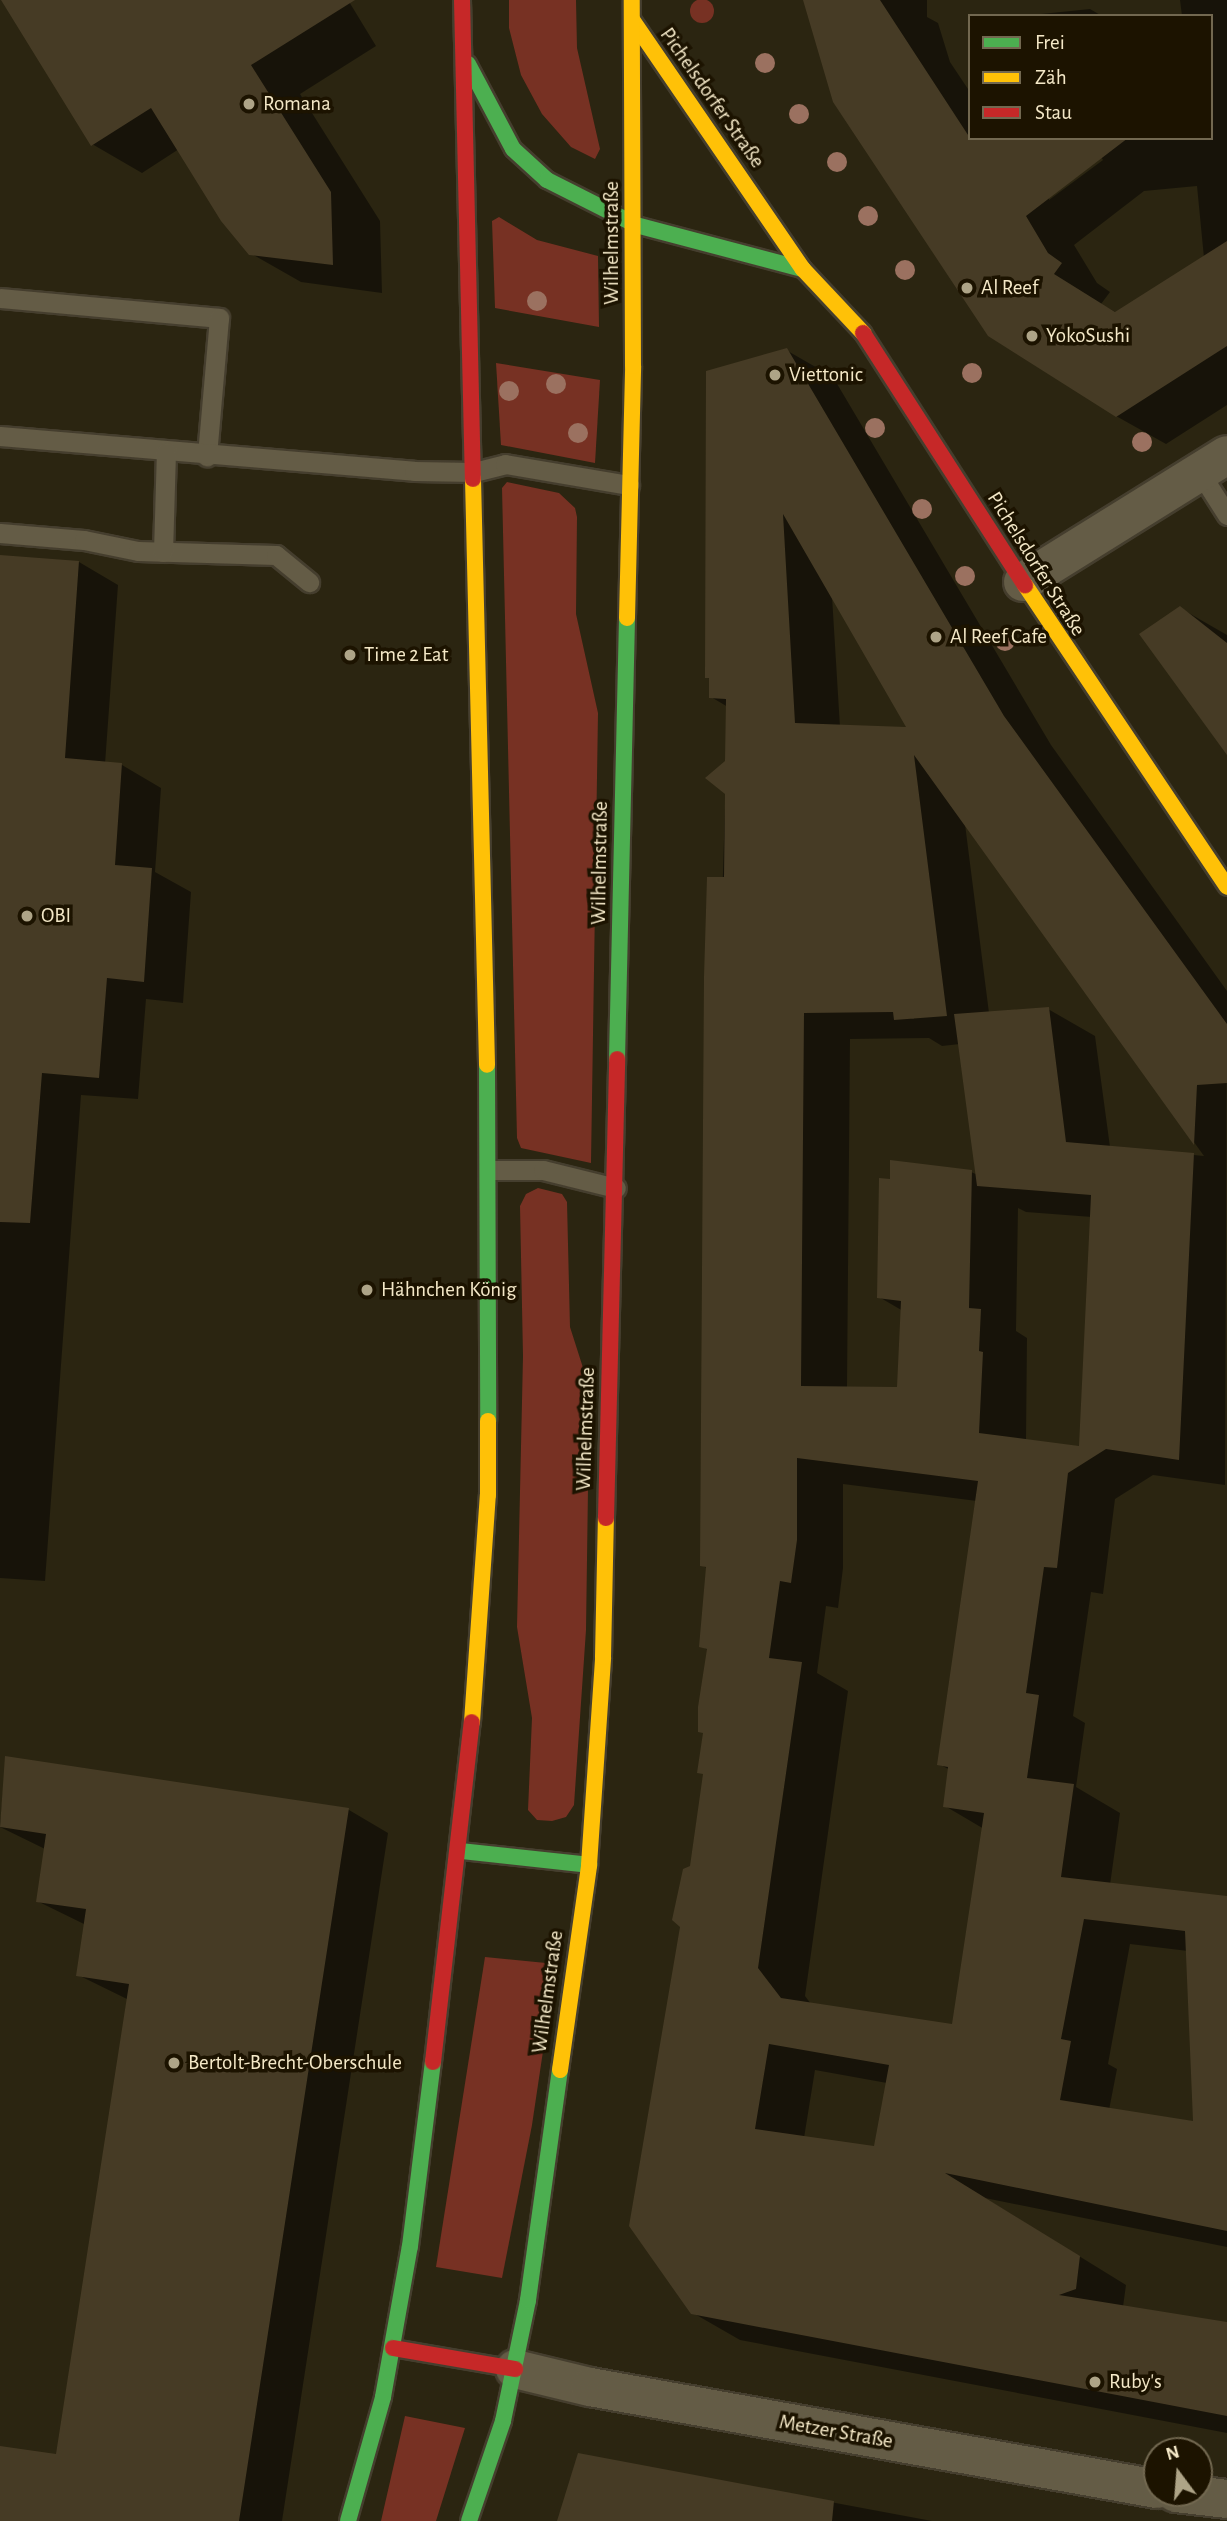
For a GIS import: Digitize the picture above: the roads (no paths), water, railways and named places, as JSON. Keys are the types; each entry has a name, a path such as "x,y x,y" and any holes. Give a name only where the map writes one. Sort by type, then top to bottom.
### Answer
{"main road":[{"path":"348,2521 393,2348 461,1851 488,1496 489,1170 463,0"},
{"name":"Wilhelmstraße","path":"469,2521 503,2421 515,2369 589,1865 603,1657 616,1188 636,225 632,0"},
{"name":"Pichelsdorfer Straße","path":"633,21 803,269 873,345 1023,582 1227,887"},
{"path":"463,55 513,149 547,180 636,225 803,269"},
{"path":"461,1851 589,1865"},
{"path":"393,2348 515,2369"}],"street":[{"path":"1023,582 1213,463"},
{"name":"Metzer Straße","path":"515,2369 602,2390 1143,2487"}],"lane":[{"path":"0,298 219,318 206,456"},
{"path":"0,436 206,456 474,472 505,464 629,485"},
{"path":"163,552 166,452"},
{"path":"1213,463 1227,515"},
{"path":"0,533 163,552 276,555 309,582"},
{"path":"489,1170 543,1170 616,1188"}],"place":[{"name":"Romana","path":"249,104"},
{"name":"Al Reef","path":"967,288"},
{"name":"YokoSushi","path":"1032,336"},
{"name":"Viettonic","path":"775,375"},
{"name":"Al Reef Cafe","path":"936,637"},
{"name":"Time 2 Eat","path":"350,655"},
{"name":"OBI","path":"27,916"},
{"name":"Hähnchen König","path":"367,1290"},
{"name":"Bertolt-Brecht-Oberschule","path":"174,2063"},
{"name":"Ruby's","path":"1095,2382"}]}
